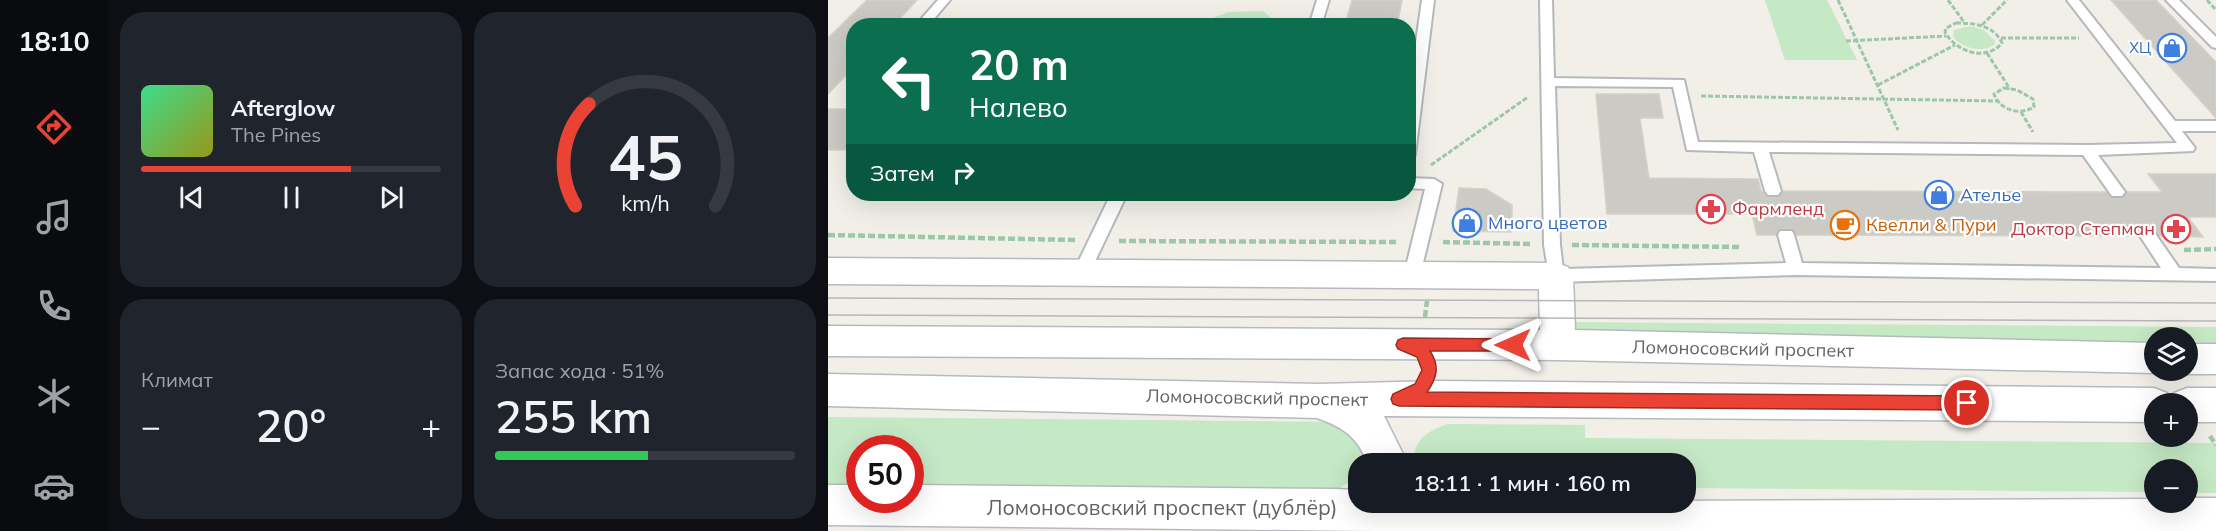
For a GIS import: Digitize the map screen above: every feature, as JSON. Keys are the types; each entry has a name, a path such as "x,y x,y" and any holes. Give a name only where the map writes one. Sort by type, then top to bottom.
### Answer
{"main road":[{"path":"828,271 1412,275 1554,260 1558,345"},
{"name":"Ломоносовский проспект","path":"828,341 1558,345 2144,358"},
{"path":"1399,399 1420,389 1427,380 1430,370 1428,361 1422,352 1414,347 1403,345"},
{"path":"2198,359 2216,359"},
{"name":"Ломоносовский проспект","path":"828,390 1318,401 1399,399 2144,405"},
{"path":"1318,401 1361,417 1376,432 1384,453"},
{"path":"2198,405 2216,405"},
{"name":"Ломоносовский проспект (дублёр)","path":"828,505 1087,520 1335,509 1383,515 1552,525 1610,522 2216,519"}],"lane":[{"path":"928,18 944,0"},
{"path":"1317,18 1323,0"},
{"path":"1416,93 1428,0"},
{"path":"1546,0 1554,260 1796,269 2216,275"},
{"path":"1548,82 1679,83 1692,147 2086,150 2188,148 2073,0"},
{"path":"2172,0 2216,44"},
{"path":"2171,126 2216,126"},
{"path":"1760,148 1773,191"},
{"path":"2086,150 2117,192"},
{"path":"1412,275 1434,184 1416,183"},
{"path":"1081,273 1116,201"},
{"path":"2148,236 2176,276"},
{"path":"1788,242 1796,269"}],"path":[{"path":"1838,0 1906,148"},
{"path":"1948,0 1964,22"},
{"path":"1982,25 2007,0"},
{"path":"2207,0 2216,10"},
{"path":"2001,38 2000,48 1987,53 1971,52 1955,45 1946,36 1946,28 1964,22 1982,25 2001,38 2101,38"},
{"path":"1846,41 1946,36"},
{"path":"1878,85 1955,45"},
{"path":"1987,53 2010,88"},
{"path":"1427,167 1548,82"},
{"path":"1683,96 1997,102 2014,111 2027,111 2034,107 2035,103 2029,95 2010,88 1996,91 1997,102"},
{"path":"828,235 1097,240 1419,242 1554,260 1788,242"},
{"path":"2158,251 2216,249"}],"green space":[{"path":"1765,0 1827,0 1857,60 1785,60"},
{"path":"1263,11 1272,18 1213,18 1228,12"},
{"path":"1970,26 1984,30 1995,41 1995,44 1985,49 1967,47 1953,37 1954,30"},
{"path":"1564,322 2216,327 2216,343 2198,342 2198,327 2144,327 2144,342 1564,334"},
{"path":"828,417 1341,422 1365,453 1348,453 1348,483 1336,490 924,488 924,435 846,435 846,487 828,487"},
{"path":"1448,424 1585,425 1585,438 2144,442 2144,447 2198,447 2198,443 2216,443 2216,493 2198,493 2198,459 2144,459 2144,492 1696,488 1696,453 1415,453 1423,438"}],"building":[{"path":"867,0 917,0 900,18 849,18"},
{"path":"1352,0 1402,0 1399,18 1347,18"},
{"path":"2111,0 2156,0 2216,62 2216,118"},
{"path":"846,20 846,75 828,94 828,38"},
{"path":"1596,94 1659,94 1663,118 1640,118 1649,178 1758,179 1761,191 1768,197 1778,197 1783,191 2106,192 2112,198 2122,198 2127,192 2162,192 2148,174 2216,174 2216,217 2188,217 2203,237 2160,236 2154,230 2142,230 2138,236 1796,235 1792,229 1780,229 1776,235 1757,235 1752,214 1607,214"},
{"path":"828,109 846,109 846,150 828,150"},
{"path":"1459,188 1486,189 1512,205 1512,232 1453,231"}],"tram line":[{"path":"828,298 2216,303"},
{"path":"828,315 2216,321"}],"place":[{"name":"ХЦ","path":"2172,48"},
{"name":"Ателье","path":"1939,195"},
{"name":"Фармленд","path":"1711,209"},
{"name":"Много цветов","path":"1467,223"},
{"name":"Квелли & Пури","path":"1845,225"},
{"name":"Доктор Степман","path":"2176,229"}],"route":[{"path":"1513,345 1403,345 1414,347 1422,352 1428,361 1430,370 1427,380 1420,389 1399,399 1967,403"}]}
